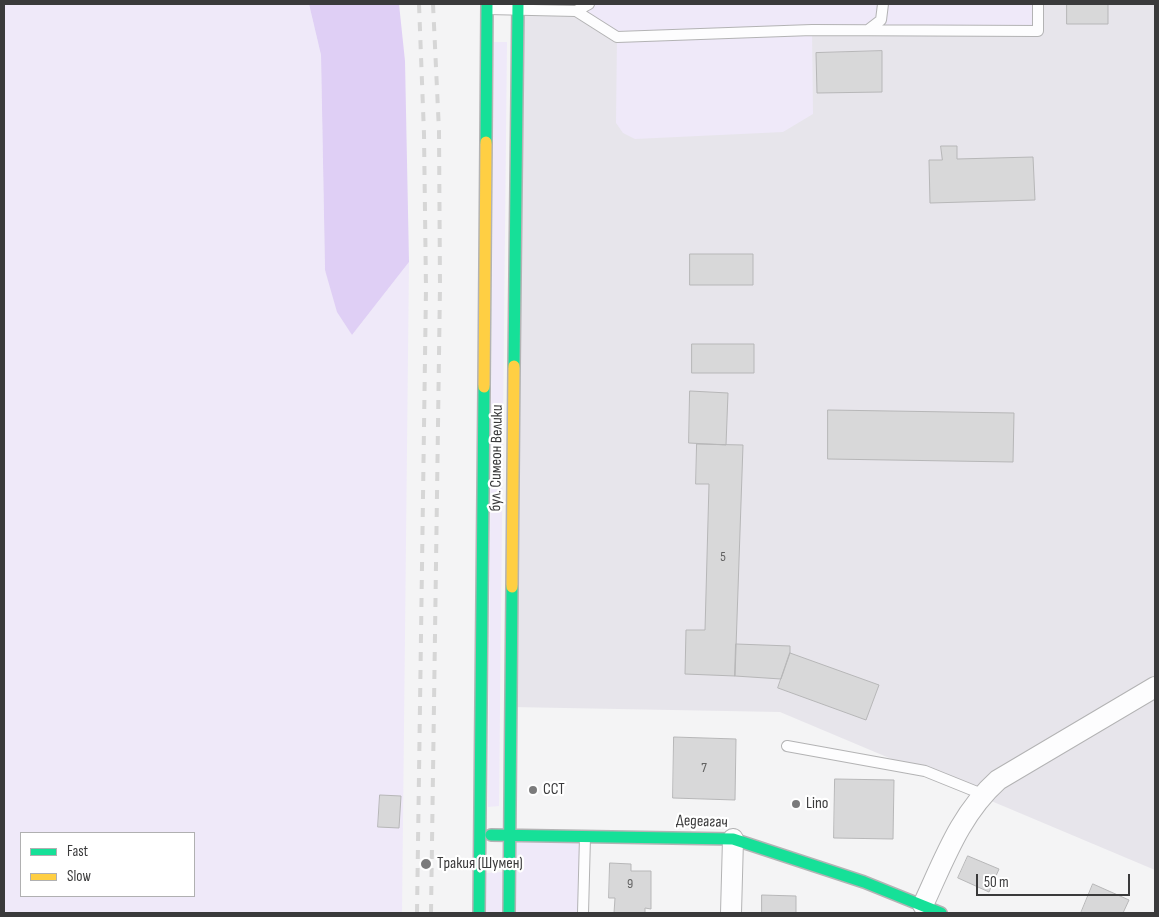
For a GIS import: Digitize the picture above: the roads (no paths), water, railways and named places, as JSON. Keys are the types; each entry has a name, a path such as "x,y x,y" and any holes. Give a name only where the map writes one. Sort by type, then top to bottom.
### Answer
{"main road":[{"name":"бул. Симеон Велики","path":"479,913 487,6"},
{"name":"бул. Симеон Велики","path":"509,913 518,7"},
{"name":"Дедеагач","path":"480,835 585,835 733,839 864,882 941,913"}],"street":[{"path":"923,905 962,822 982,794 998,780 1155,687"},
{"path":"731,913 733,839"}],"lane":[{"path":"576,11 589,4"},
{"path":"867,30 881,20 884,4"},
{"path":"487,6 576,11 617,37 867,30 1038,31 1038,4"},
{"path":"787,746 925,771 982,794"},
{"path":"583,913 585,835"}],"railway":[{"path":"417,913 426,289 424,134 419,4"},
{"path":"431,913 440,286 439,131 433,4"}],"place":[{"name":"ССТ","path":"533,790"},
{"name":"Lino","path":"796,804"},
{"name":"Tракия (Шумен)","path":"426,864"}]}
